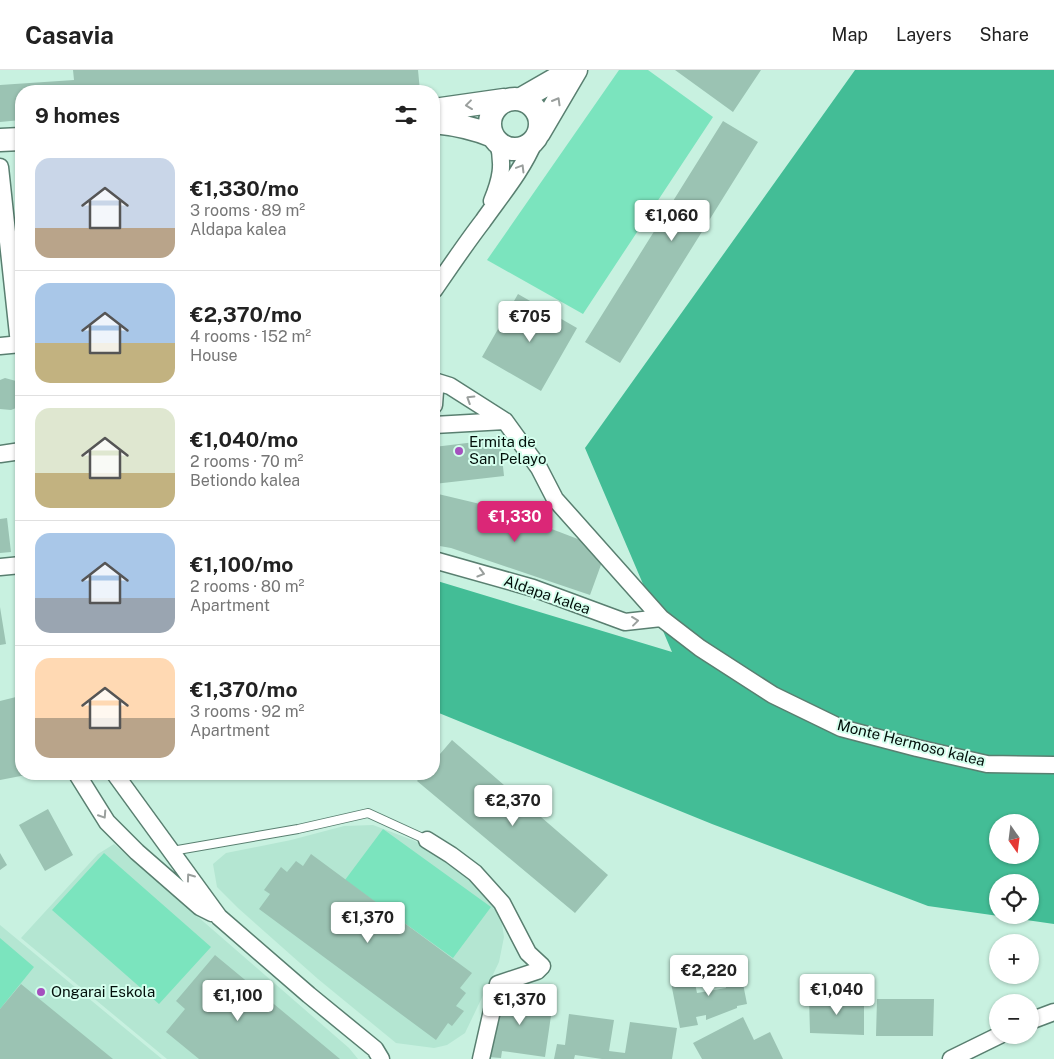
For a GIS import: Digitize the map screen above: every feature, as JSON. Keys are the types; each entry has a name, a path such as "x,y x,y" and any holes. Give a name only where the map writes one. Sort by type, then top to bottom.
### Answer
{"street":[{"path":"482,221 497,190 501,172 502,157 490,128 492,112 498,105 513,100 556,79 567,70"},
{"path":"440,123 480,130 505,147 521,149 537,136 576,70"},
{"path":"440,109 513,100 529,102 536,108 541,124 528,157 515,179 482,221 440,281"},
{"path":"0,140 15,139"},
{"path":"0,167 15,300"},
{"path":"0,346 15,344"},
{"name":"Monte Hermoso kalea","path":"440,383 450,386 505,421 539,468 555,499 661,618 700,648 773,695 841,728 987,764 1054,765"},
{"path":"440,425 505,421"},
{"path":"0,454 15,452"},
{"name":"Aldapa kalea","path":"440,562 533,588 625,622 661,618"},
{"path":"0,567 15,565"},
{"path":"81,780 107,822 125,840 200,907 219,917"},
{"path":"119,780 219,917 308,995 375,1049 381,1059"},
{"path":"427,840 475,873 502,903 528,953 542,966 537,971 498,984 482,1059"},
{"path":"1039,1018 1054,1012"},
{"path":"951,1059 989,1040"}],"lane":[{"path":"172,851 298,829 368,812 427,840"}],"shaded area":[{"path":"373,825 415,841 465,872 492,900 501,918 504,937 499,962 465,1033 447,1045 434,1048 396,1043 318,979 217,887 213,864 226,853 291,840 344,826"},
{"path":"114,844 349,1048 358,1059 167,1059 21,938 98,854"},
{"name":"Ongarai Eskola","path":"0,925 162,1059 0,1059"}],"green space":[{"path":"619,70 648,70 713,117 583,314 487,260"},
{"path":"855,70 1054,70 1054,924 1039,922 1039,874 989,874 989,915 928,906 712,824 440,713 440,582 672,652 585,448"},
{"path":"383,829 491,907 453,958 345,880"},
{"path":"104,853 211,947 159,1004 52,910"},
{"path":"0,938 34,967 0,1009"}],"building":[{"path":"73,70 418,70 419,85 15,85 15,121 0,122 0,85 74,80"},
{"path":"675,70 761,70 733,112"},
{"path":"723,121 758,142 620,363 585,342"},
{"path":"518,294 577,328 541,391 482,357"},
{"path":"5,378 15,381 15,408 0,409 0,380"},
{"path":"500,439 504,476 440,483 440,446"},
{"path":"440,494 497,508 583,541 602,562 590,595 451,548 440,546"},
{"path":"7,518 11,552 0,553 0,519"},
{"path":"0,607 6,644 0,645"},
{"path":"15,697 15,777 0,780 0,701"},
{"path":"452,740 608,875 575,913 417,781 440,780 440,754"},
{"path":"48,809 73,855 45,871 19,825"},
{"path":"0,853 7,865 0,870"},
{"path":"311,854 472,973 460,988 466,993 456,1006 464,1011 452,1026 448,1023 436,1040 259,909 270,894 264,890 281,867 287,872 296,861 303,866"},
{"path":"215,955 340,1059 199,1059 166,1032 185,1009 176,1001"},
{"path":"738,958 747,1004 737,1006 737,1008 706,1020 706,1015 696,1017 698,1025 680,1028 671,983 694,979 697,993 726,988 721,961"},
{"path":"21,984 113,1059 0,1059 0,1009"},
{"path":"497,994 553,1002 545,1057 502,1051 501,1058 488,1057"},
{"path":"809,997 864,999 864,1035 810,1033"},
{"path":"877,999 934,999 933,1036 876,1036"},
{"path":"569,1014 614,1020 609,1051 625,1053 630,1022 677,1028 672,1059 602,1059 575,1055 574,1059 554,1059 557,1044 565,1045"},
{"path":"743,1017 754,1040 770,1032 783,1059 702,1059 693,1043"}],"place":[{"name":"Ermita de San Pelayo","path":"459,451"},
{"name":"Ongarai Eskola","path":"41,992"}]}
